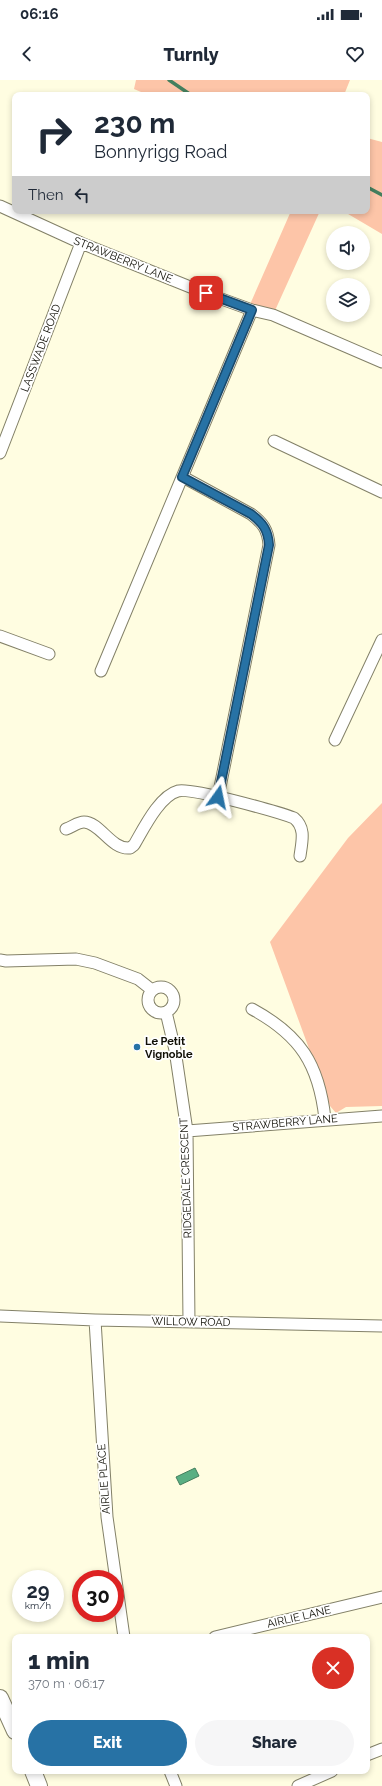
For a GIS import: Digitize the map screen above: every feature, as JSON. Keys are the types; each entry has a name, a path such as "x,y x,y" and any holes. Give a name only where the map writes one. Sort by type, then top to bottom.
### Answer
{"main road":[{"path":"0,1698 12,1724"},
{"path":"34,1774 39,1786"}],"street":[{"name":"STRAWBERRY LANE","path":"0,206 12,211"},
{"name":"STRAWBERRY LANE","path":"18,214 81,243 252,310 273,315 382,362"},
{"name":"LASSWADE ROAD","path":"0,453 81,243"},
{"path":"101,671 252,310"},
{"path":"274,440 382,492"},
{"path":"182,477 251,514 266,528 268,536 269,545 218,797"},
{"path":"0,636 49,654"},
{"path":"335,740 382,640"},
{"path":"66,829 80,823 88,823 119,847 130,848 134,845 151,815 177,791 218,797 294,818 300,823 302,829 300,856"},
{"path":"0,960 76,959 114,970 138,979 150,988 163,987 171,992 174,996 173,1005 166,1012 155,1011 149,1005 148,997 150,988"},
{"path":"252,1009 274,1021 302,1048 312,1067 320,1091 325,1119"},
{"name":"RIDGEDALE CRESCENT","path":"166,1012 175,1050 188,1131 189,1322"},
{"name":"STRAWBERRY LANE","path":"188,1131 325,1119 382,1116"},
{"name":"WILLOW ROAD","path":"0,1316 95,1320 382,1326"},
{"name":"AIRLIE PLACE","path":"95,1320 107,1518 124,1634"},
{"name":"AIRLIE LANE","path":"228,1634 382,1598"},
{"path":"370,1754 382,1749"},
{"path":"171,1774 176,1786"},
{"path":"298,1786 322,1781"}],"shaded area":[{"path":"136,80 350,80 345,92 141,92 134,89"},
{"path":"370,139 382,142 382,234 348,214 370,214"},
{"path":"290,214 319,214 273,315 248,309"},
{"path":"382,803 382,1106 346,1107 336,1113 330,1106 270,942 348,838"},
{"path":"195,1468 199,1476 180,1485 176,1477"}],"waterway":[{"path":"169,80 187,92"},
{"path":"370,189 382,195"}],"place":[{"name":"Le Petit Vignoble","path":"137,1047"}],"route":[{"path":"206,293 252,310 182,477 251,514 260,521 266,528 269,545 218,797"}]}
